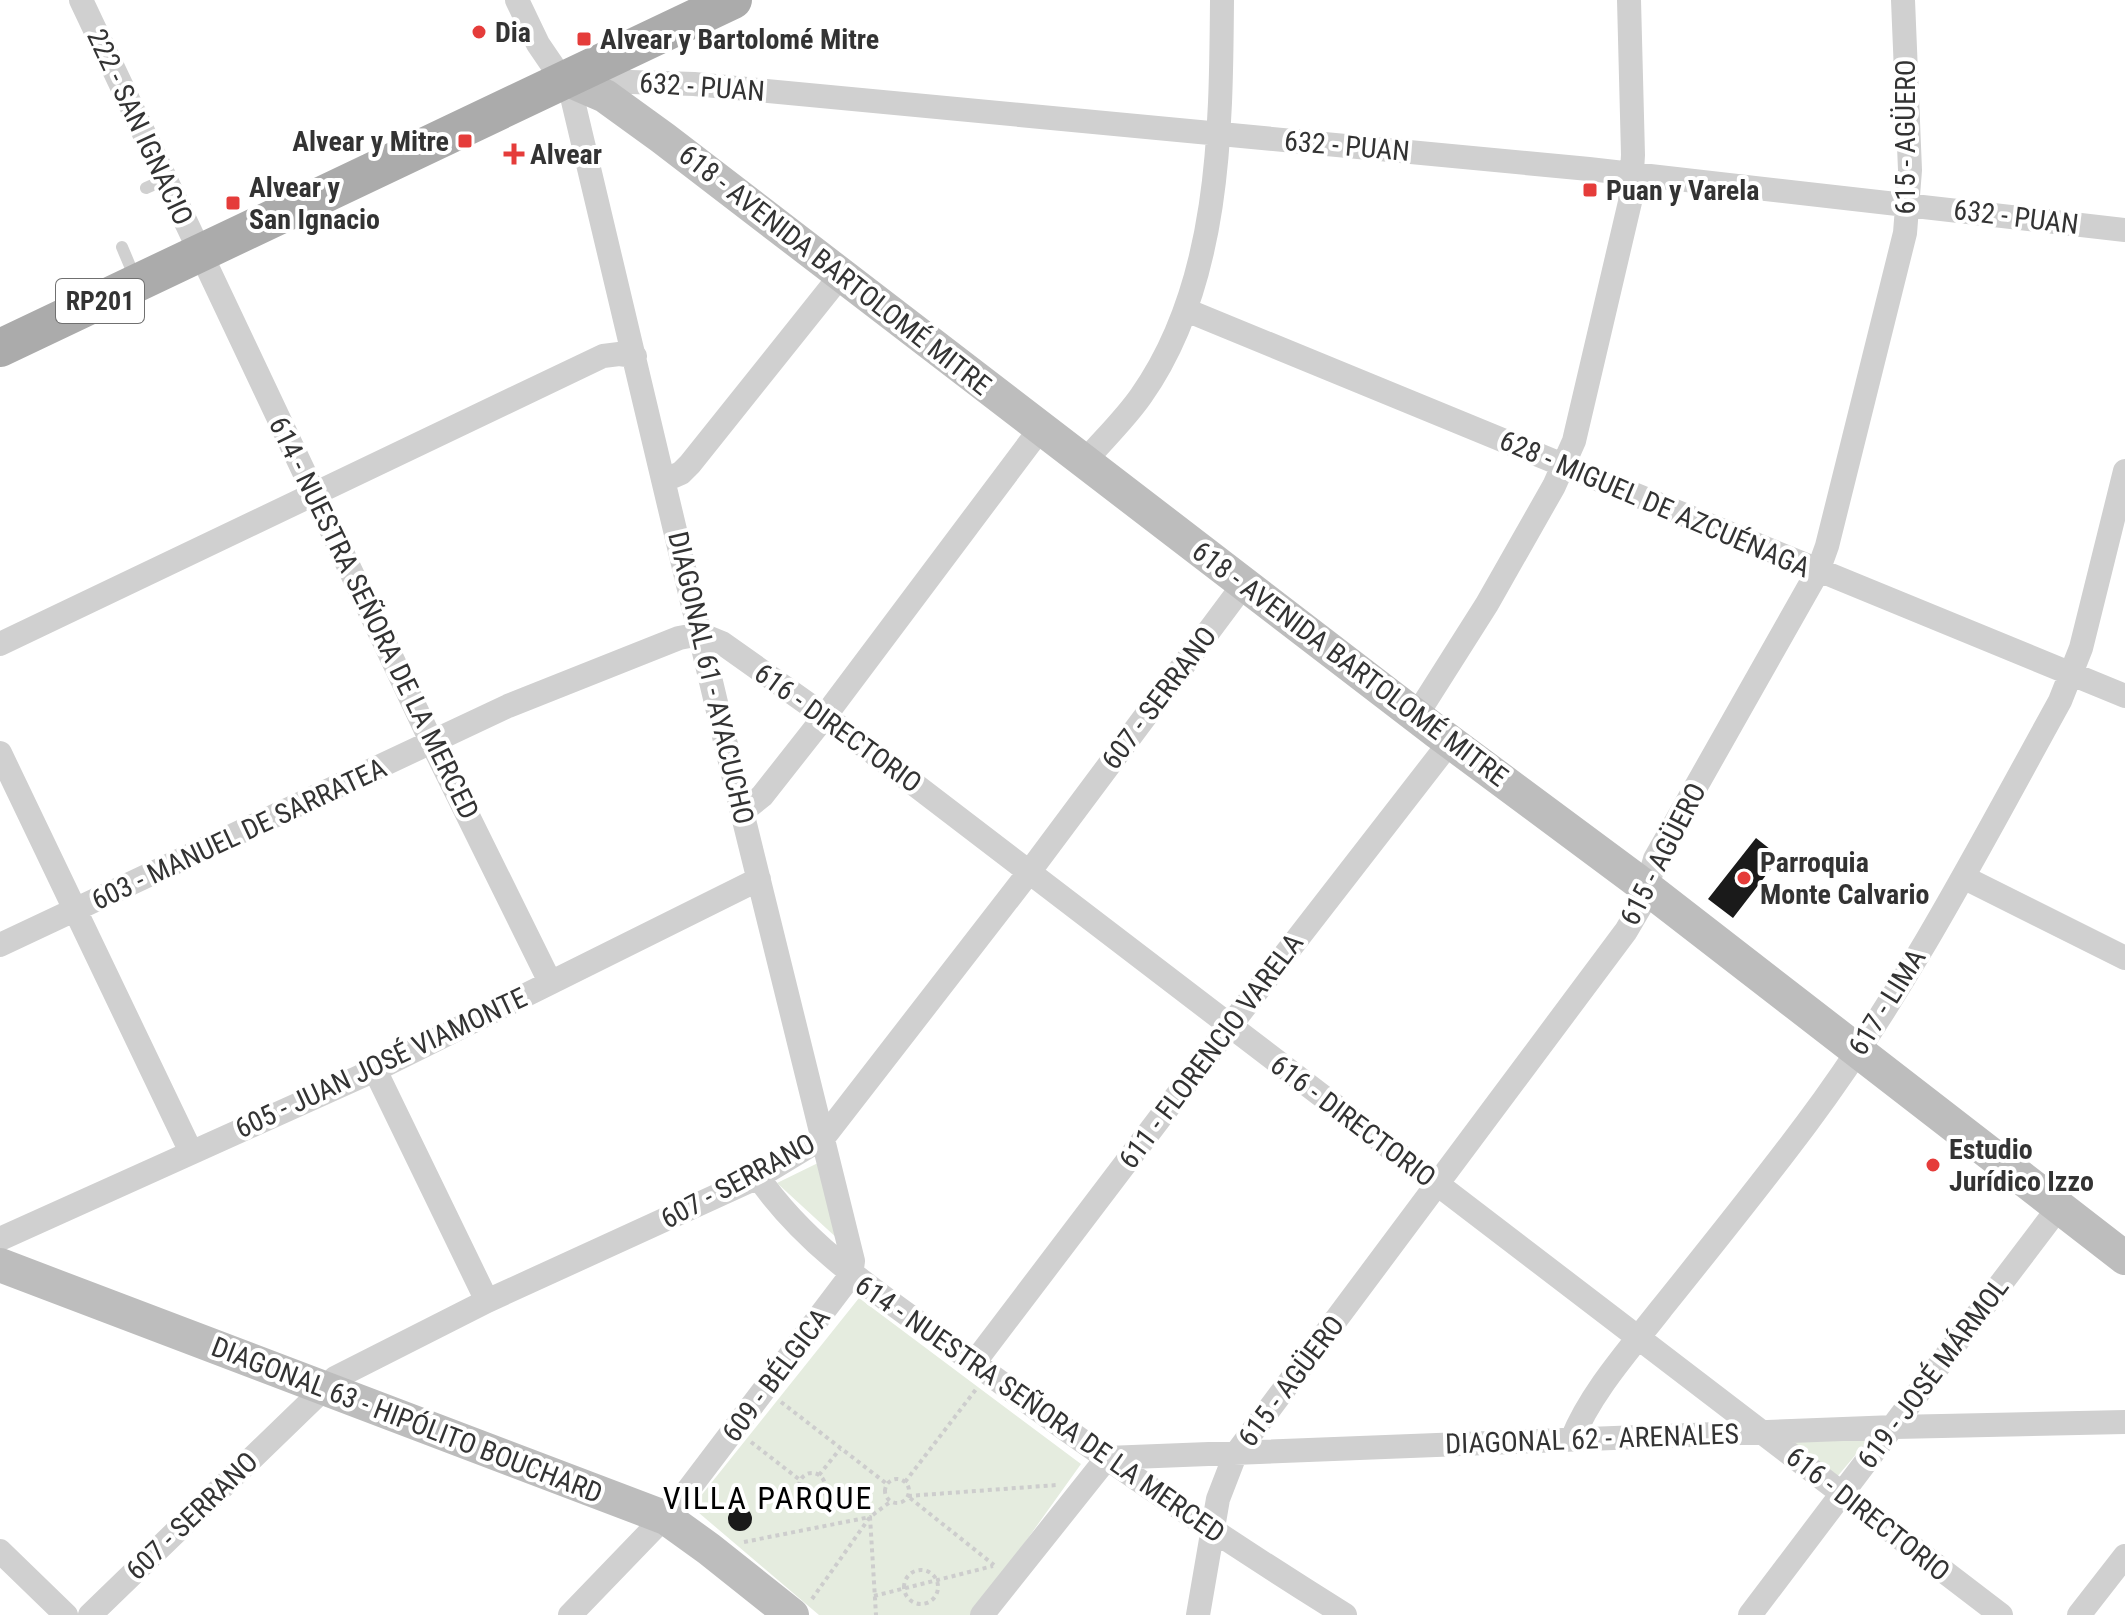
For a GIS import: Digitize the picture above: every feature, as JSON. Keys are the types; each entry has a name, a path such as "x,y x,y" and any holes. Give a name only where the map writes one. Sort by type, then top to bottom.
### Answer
{"main road":[{"path":"562,75 698,0"},
{"path":"562,75 733,0"},
{"name":"RP201","path":"0,348 196,245 562,75"},
{"name":"618 - AVENIDA BARTOLOMÉ MITRE","path":"562,75 605,96 629,112 1450,742 1647,888 2125,1258"},
{"name":"RP201","path":"0,327 126,256 196,245"},
{"name":"DIAGONAL 63 - HIPÓLITO BOUCHARD","path":"0,1265 666,1518 795,1611"}],"street":[{"name":"222 - SAN IGNACIO","path":"81,0 155,184 196,245"},
{"name":"DIAGONAL 61 - AYACUCHO","path":"517,0 538,44 562,75 635,356 742,812 824,1137 853,1261 851,1275"},
{"path":"1085,461 1141,397 1186,310 1209,215 1219,134 1222,0"},
{"path":"1416,716 1487,604 1564,465 1574,441 1630,202 1633,174 1629,0"},
{"name":"615 - AGÜERO","path":"1198,1615 1218,1499 1235,1455 1626,931 1643,902 1655,859 1818,571 1827,546 1905,233 1909,204 1903,0"},
{"name":"632 - PUAN","path":"562,75 694,84 1633,174 2125,230"},
{"name":"614 - NUESTRA SEÑORA DE LA MERCED","path":"196,245 432,743 550,982"},
{"path":"665,480 681,473 690,464 841,275"},
{"name":"628 - MIGUEL DE AZCUÉNAGA","path":"1186,310 2125,696"},
{"path":"0,644 603,356 635,356"},
{"path":"742,812 755,805 825,716 1041,428"},
{"name":"617 - LIMA","path":"1572,1439 1585,1411 1638,1337 1809,1121 1858,1051 1963,877 2072,674 2125,471"},
{"name":"607 - SERRANO","path":"90,1615 322,1389 352,1367 487,1301 758,1177 824,1137 1030,871 1244,584"},
{"name":"616 - DIRECTORIO","path":"700,634 722,643 825,716 2001,1615"},
{"name":"603 - MANUEL DE SARRATEA","path":"0,945 508,706 679,638 700,634"},
{"name":"611 - FLORENCIO VARELA","path":"981,1368 1229,1027 1450,742"},
{"path":"0,753 191,1152"},
{"path":"1963,877 2125,958"},
{"name":"605 - JUAN JOSÉ VIAMONTE","path":"0,1239 375,1070 759,879"},
{"path":"375,1070 487,1301"},
{"name":"614 - NUESTRA SEÑORA DE LA MERCED","path":"758,1177 772,1198 851,1275 1213,1533 1345,1615"},
{"name":"619 - JOSÉ MÁRMOL","path":"1750,1615 2059,1207"},
{"name":"609 - BÉLGICA","path":"570,1615 666,1518 851,1275"},
{"name":"DIAGONAL 62 - ARENALES","path":"1107,1458 1895,1427 2125,1422"},
{"path":"982,1615 1002,1571 1088,1482 1107,1458"},
{"path":"0,1551 66,1615"},
{"path":"2079,1615 2125,1556"}],"path":[{"path":"905,1482 981,1368"},
{"path":"764,1390 887,1484"},
{"path":"736,1430 800,1480"},
{"path":"819,1475 840,1448"},
{"path":"811,1473 819,1475 825,1482 824,1491 814,1499 802,1496 798,1488 800,1480 811,1473"},
{"path":"795,1611 870,1517 890,1502 902,1502 908,1496 910,1488 898,1478 887,1484 884,1491 890,1502"},
{"path":"908,1496 1088,1482"},
{"path":"908,1496 1002,1571"},
{"path":"709,1549 870,1517"},
{"path":"870,1517 876,1615"},
{"path":"919,1570 930,1573 936,1581 934,1597 925,1603 910,1600 904,1590 909,1575 919,1570"},
{"path":"874,1596 936,1581 1002,1571"}],"shaded area":[{"path":"820,1162 839,1240 777,1183"},
{"path":"859,1298 1081,1464 973,1615 819,1615 692,1507"},
{"path":"1869,1439 1836,1478 1790,1441"}],"building":[{"name":"Parroquia Monte Calvario","path":"1756,838 1780,857 1733,918 1708,899"},
{"path":"740,1507 748,1511 752,1519 748,1527 740,1531 732,1527 728,1519 732,1511"}],"place":[{"name":"Dia","path":"479,32"},
{"name":"Alvear y Bartolomé Mitre","path":"584,39"},
{"name":"Alvear y Mitre","path":"465,141"},
{"name":"Alvear","path":"514,154"},
{"name":"Puan y Varela","path":"1590,190"},
{"name":"Alvear y San Ignacio","path":"233,203"},
{"name":"Parroquia Monte Calvario","path":"1744,878"},
{"name":"Estudio Jurídico Izzo","path":"1933,1165"}],"district":[{"name":"VILLA PARQUE","path":"768,1498"}]}
